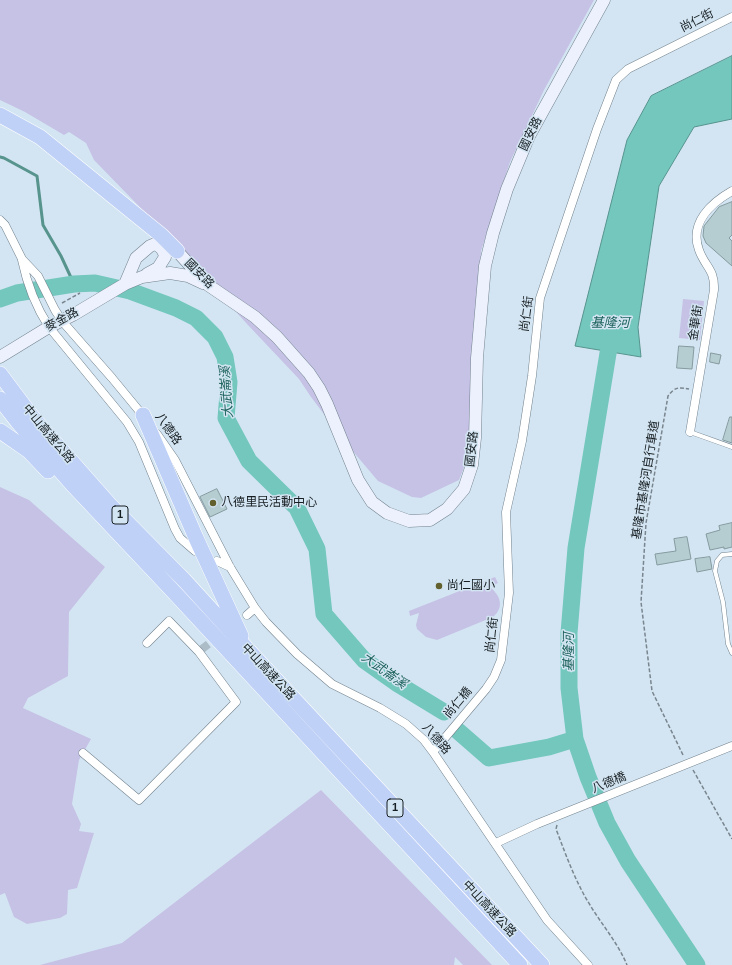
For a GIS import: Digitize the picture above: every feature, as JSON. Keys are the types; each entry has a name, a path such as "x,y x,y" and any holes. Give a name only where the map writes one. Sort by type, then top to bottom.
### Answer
{"highway":[{"path":"0,115 40,137 165,246"},
{"name":"中山高速公路","path":"0,374 33,418 78,471 184,580 542,965"},
{"name":"中山高速公路","path":"0,399 17,421 72,484 520,965"},
{"path":"0,404 17,421"},
{"path":"143,415 196,538 248,650"},
{"path":"0,431 29,451 117,545 172,590"}],"street":[{"name":"國安路","path":"165,246 208,286 255,317 277,337 309,373 325,398 358,480 372,502 386,513 409,521 430,520 447,509 464,489 472,465 475,438 477,358 485,266 493,233 507,189 529,136 604,0"},
{"name":"尚仁街","path":"486,689 494,677 501,660 509,592 506,512 523,434 532,376 540,298 597,129 616,80 628,69 732,17"},
{"name":"金華街","path":"690,432 714,281 712,273 698,249 698,229 700,220 711,205 732,191"},
{"path":"0,220 5,225 22,259 26,281 42,316 49,327 127,422 150,467 175,529 180,538 195,551"},
{"path":"125,284 136,258 150,246 165,246 158,268 142,277"},
{"name":"八德路","path":"22,259 38,276 62,321 143,415 174,460 230,567 255,608 266,622 321,676 344,692 380,708 406,724 424,740 548,920 588,965"},
{"name":"麥金路","path":"0,357 125,284 142,277 170,273 188,276 208,286"},
{"path":"217,561 230,567"},
{"path":"247,615 255,608"},
{"path":"83,753 139,800 236,702 201,651 168,621 147,643"},
{"name":"尚仁橋","path":"433,752 486,689"},
{"path":"689,764 732,746"},
{"name":"八德橋","path":"496,843 537,824 689,764"}],"lane":[{"name":"金華街","path":"690,432 732,447"},
{"path":"732,554 722,555 717,561 715,571 723,602 728,644 732,654"}],"path":[{"path":"56,308 80,293"},
{"name":"基隆市基隆河自行車道","path":"697,390 679,388 672,391 668,396 646,523 641,602 652,691 689,764 732,839"},
{"path":"557,824 556,829 574,875 589,904 622,953 627,965"}],"shaded area":[{"path":"0,0 594,0 544,90 510,162 481,251 473,445 459,480 421,498 412,497 378,481 345,442 299,379 167,235 94,160 86,143 69,132 64,135 25,112 0,100"},
{"path":"683,299 704,301 700,340 679,338"},
{"path":"0,487 29,500 105,567 69,612 68,676 28,698 23,708 91,739 79,760 72,804 81,824 79,831 94,833 77,888 68,890 67,914 60,918 27,924 14,917 5,893 0,895"},
{"path":"495,577 498,583 490,587 499,597 500,605 497,613 493,617 437,640 426,637 417,629 416,625 419,613 410,616 409,611"},
{"path":"321,790 492,965 463,965 455,957 454,965 40,965 122,943"}],"water":[{"name":"基隆河","path":"732,56 732,119 694,127 659,186 638,327 641,357 575,346 627,140 651,96"}],"building":[{"path":"732,202 732,235 729,238 732,241 732,266 706,243 703,236 704,226 719,207"},
{"path":"679,346 694,347 692,369 677,368"},
{"path":"711,353 721,355 719,364 710,362"},
{"path":"730,417 732,417 732,443 723,440"},
{"name":"八德里民活動中心","path":"217,489 227,509 210,517 200,497"},
{"path":"732,523 732,547 710,550 706,534 720,530 719,526"},
{"path":"687,537 691,559 657,565 655,554 676,551 674,539"},
{"path":"710,557 712,569 697,572 695,559"}],"waterway":[{"path":"0,157 37,176 43,225 61,256 74,284"},
{"name":"大武崙溪","path":"0,299 17,293 74,284 95,283 130,291 176,308 196,318 215,337 225,357 229,382 226,418 249,461 297,508 317,549 324,614 364,660 398,684 444,712"},
{"name":"基隆河","path":"612,329 576,548 569,633 569,688 575,739 588,777 607,823 628,861 697,965"},
{"name":"大武崙溪","path":"458,731 489,758 549,747 575,739"}],"tunnel":[{"path":"202,649 219,636"}],"place":[{"name":"八德里民活動中心","path":"213,503"},
{"name":"尚仁國小","path":"439,586"}]}
